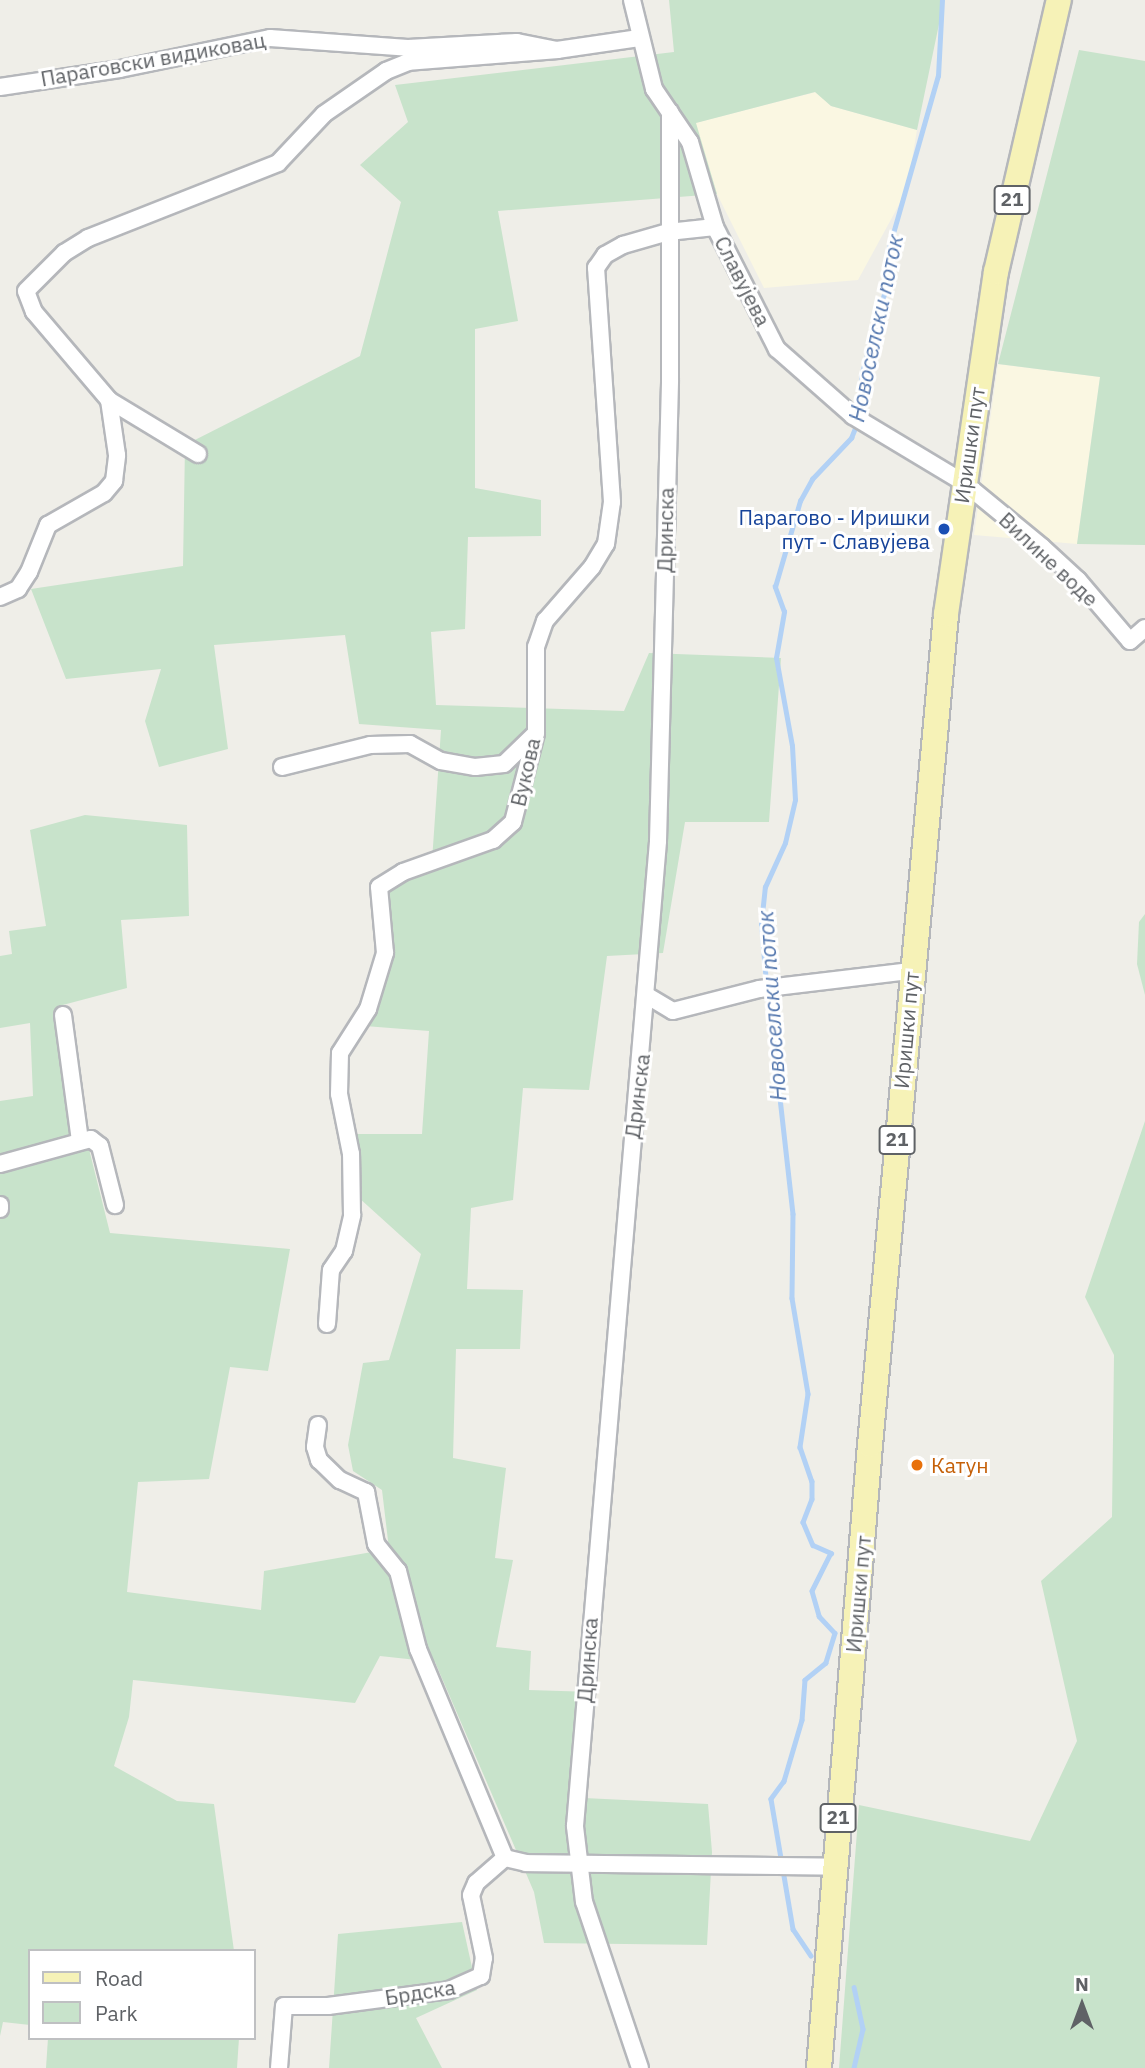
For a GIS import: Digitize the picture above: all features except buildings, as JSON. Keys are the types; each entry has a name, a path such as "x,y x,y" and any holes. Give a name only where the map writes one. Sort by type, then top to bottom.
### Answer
{"main road":[{"name":"Иришки пут","path":"819,2068 912,971 963,482 996,272 1059,0"}],"street":[{"name":"Славујева","path":"632,0 639,38 654,89 690,142 715,227 777,349 853,416 963,482"},
{"name":"Параговски видиковац","path":"0,87 120,69 270,38 408,48 517,42 557,50"},
{"name":"Параговски видиковац","path":"198,454 109,400 26,302 26,291 64,254 88,238 278,163 324,114 386,71 408,62 557,50 639,38"},
{"name":"Дринска","path":"640,2068 594,1938 578,1862 576,1797 628,1174 644,1034 663,705 670,112"},
{"name":"Вукова","path":"327,1324 331,1270 344,1251 352,1215 351,1154 339,1094 340,1053 368,1009 385,953 379,887 385,880 493,840 507,830 516,814 536,733 536,647 545,621 592,567 611,523 596,268 605,255 623,245 668,232 715,227"},
{"path":"0,597 18,589 29,572 48,525 104,493 114,481 117,455 109,400"},
{"name":"Вилине воде","path":"963,482 1078,580 1130,641 1145,628"},
{"path":"282,767 370,745 397,744 410,744 441,761 475,767 504,764 536,733"},
{"path":"644,1034 673,1011 759,989 912,971"},
{"path":"646,995 673,1011"},
{"path":"64,1016 80,1140"},
{"path":"0,1164 91,1139 100,1146 115,1205"},
{"path":"318,1425 315,1447 319,1460 340,1480 366,1492 376,1544 398,1571 418,1649 505,1858 526,1863 834,1867"},
{"name":"Брдска","path":"279,2068 284,2006 328,2006 449,1990 481,1976 484,1958 471,1895 477,1883 505,1858"}],"shaded area":[{"path":"816,92 831,106 917,130 907,190 858,280 764,288 717,194 695,123"},
{"path":"998,364 1100,377 1077,544 974,535"}],"green space":[{"path":"669,0 944,0 917,130 831,106 815,92 696,123 717,194 498,211 518,321 475,329 475,488 541,500 541,536 468,537 465,629 431,632 436,705 624,711 649,653 781,658 769,822 685,822 663,953 607,956 589,1090 523,1088 513,1200 471,1208 467,1289 523,1290 520,1349 456,1349 453,1458 506,1468 495,1558 513,1560 496,1647 531,1651 529,1690 593,1692 584,1798 708,1804 712,1852 707,1945 544,1943 534,1892 435,1662 380,1656 355,1703 133,1680 129,1717 114,1766 177,1801 214,1804 234,1949 28,1949 28,2025 3,2022 0,2036 0,1101 33,1096 30,1023 0,1028 0,956 12,954 9,931 46,926 30,830 85,815 187,825 189,916 121,920 127,988 59,1006 72,1137 85,1133 110,1233 290,1249 268,1371 230,1367 209,1479 138,1482 127,1592 261,1610 264,1571 389,1549 382,1490 353,1471 348,1445 363,1363 389,1360 421,1254 358,1197 352,1134 422,1134 429,1031 352,1025 380,952 369,885 432,861 441,730 359,724 345,635 214,645 228,749 159,767 145,721 161,669 66,679 31,589 183,566 185,445 360,356 401,202 360,165 408,122 395,85 674,52"},
{"path":"1079,50 1145,61 1145,545 1077,544 1100,377 998,364"},
{"path":"1145,914 1145,995 1137,964 1139,922"},
{"path":"1145,1121 1145,2068 839,2068 859,1805 1030,1841 1077,1741 1041,1581 1112,1517 1114,1355 1085,1297"},
{"path":"462,1922 477,1990 416,2018 442,2068 329,2068 338,1934"},
{"path":"48,2040 239,2040 237,2068 46,2068"}],"waterway":[{"name":"Новоселски поток","path":"860,414 861,376 884,294 888,251 938,76 942,0"},
{"name":"Новоселски поток","path":"766,983 761,924 765,887 785,843 795,800 792,746 776,658 784,612 775,587 800,501 812,479 851,438 857,423"},
{"name":"Новоселски поток","path":"768,991 793,1214 792,1298 808,1394 800,1447 812,1481 812,1499 803,1522 813,1545 831,1553 812,1591 819,1616 835,1633 826,1663 805,1680 802,1720 784,1781 771,1799 793,1929 811,1956"},
{"name":"Новоселски поток","path":"854,1987 863,2029 854,2068"}],"place":[{"name":"Парагово - Иришки пут - Славујева","path":"944,529"},
{"name":"Катун","path":"917,1465"}]}
